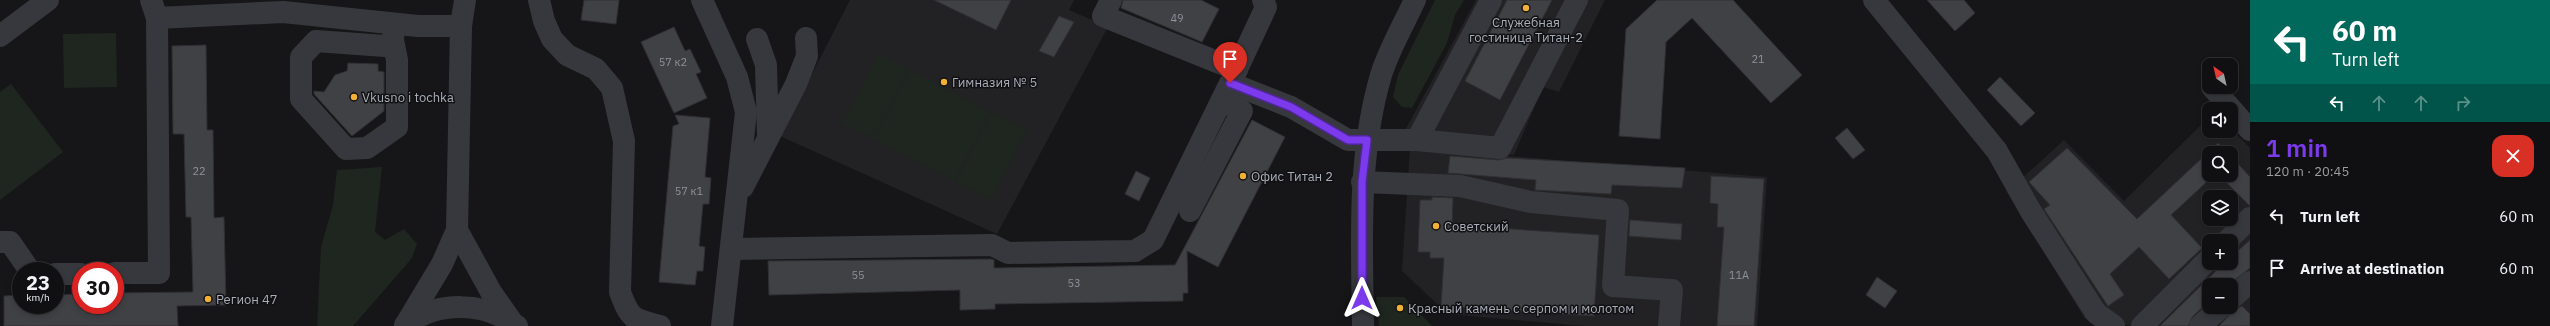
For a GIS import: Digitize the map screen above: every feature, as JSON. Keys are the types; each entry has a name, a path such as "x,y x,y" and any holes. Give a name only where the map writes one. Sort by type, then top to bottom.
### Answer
{"street":[{"path":"0,36 48,0"},
{"path":"405,325 442,264 457,230 461,26 465,0"},
{"path":"539,0 544,21 552,39 567,55 596,69 612,88 624,141 620,292 628,314 642,322 660,326"},
{"path":"702,0 737,77 746,112 722,326"},
{"path":"731,249 992,245 1008,254 1135,251 1153,240 1230,85 1266,7 1263,0"},
{"path":"1363,326 1362,182 1367,140 1381,74 1415,0"},
{"path":"1417,140 1490,0"},
{"path":"1107,1 1103,16 1230,85 1291,107 1348,140 1417,140 1500,148 1577,0"},
{"path":"1874,0 1997,150 2030,210 2096,313 2114,326"},
{"path":"124,273 159,273 154,9 283,12 394,32 461,26"},
{"path":"394,32 397,60 397,127 367,148 346,148 301,99 301,57 316,40 385,46 394,32"},
{"path":"736,201 796,84 807,56 806,38"},
{"path":"757,39 766,65 768,138"},
{"path":"1190,211 1242,111 1230,85"},
{"path":"2218,94 2250,130"},
{"path":"1362,182 1460,186 1531,202 1618,210 1613,286 1672,290 1669,326"},
{"path":"2234,234 2250,218"},
{"path":"457,230 491,292 515,325"},
{"path":"0,242 10,242 24,262"},
{"path":"2142,326 2202,266"},
{"path":"405,325 431,312 459,307 488,311 515,325"},
{"path":"2200,326 2213,314"}],"shaded area":[{"name":"Гимназия № 5","path":"850,0 1074,0 1069,10 1108,27 997,234 780,136"},
{"path":"1435,0 1464,0 1455,15 1447,43 1412,108 1402,107 1393,97 1398,75"},
{"path":"1476,0 1605,0 1559,92 1543,87 1514,155 1397,145"},
{"path":"116,33 117,87 64,88 63,34"},
{"path":"879,54 909,69 873,138 842,123"},
{"path":"910,70 990,112 954,181 874,139"},
{"path":"11,84 63,152 0,200 0,92"},
{"path":"992,112 1027,130 991,200 956,182"},
{"path":"2202,124 2202,138 2238,138 2238,136 2250,148 2250,326 2132,326 2085,319 2007,192 2064,140 2124,201"},
{"path":"1410,148 1767,177 1757,326 1584,326 1448,314 1402,271"},
{"path":"382,167 375,232 385,240 404,229 417,244 412,258 353,326 317,326 321,247 333,205 337,170"},
{"path":"1376,297 1404,297 1432,326 1379,326"}],"building":[{"path":"584,0 619,0 616,24 581,20"},
{"path":"934,0 1011,0 996,30"},
{"path":"1123,0 1201,0 1219,9 1202,42 1121,8"},
{"path":"1507,0 1552,0 1500,100 1465,81"},
{"path":"1657,0 1733,0 1802,75 1771,103 1692,18 1666,42 1660,139 1619,136 1626,29"},
{"path":"1927,0 1964,0 1975,13 1955,31"},
{"path":"1059,16 1074,22 1054,57 1039,51"},
{"path":"674,27 685,51 690,49 701,72 696,74 707,98 674,113 641,42"},
{"path":"206,45 207,130 213,130 214,218 224,217 226,305 177,306 178,326 4,326 4,296 12,296 12,314 64,314 64,295 72,294 72,314 124,314 124,293 193,292 191,217 186,217 184,134 173,134 172,46"},
{"name":"Vkusno i tochka","path":"348,63 378,64 378,71 384,72 384,111 352,136 314,94 314,91 324,92 335,75 347,71"},
{"path":"2000,77 2035,113 2021,126 1987,90"},
{"path":"675,115 710,118 705,177 711,178 709,204 703,204 699,246 705,247 703,271 697,271 695,285 659,282 673,126 679,124"},
{"path":"1252,120 1285,137 1218,267 1187,251 1188,293 1183,293 1183,301 995,304 995,309 960,310 960,290 769,295 768,261 991,259 994,260 994,268 1175,265"},
{"path":"1847,128 1865,150 1853,159 1835,138"},
{"path":"2067,148 2137,219 2202,158 2202,182 2206,182 2171,215 2202,248 2169,279 2139,247 2110,274 2124,295 2108,306 2044,209 2050,205 2029,182"},
{"path":"1450,156 1499,160 1507,158 1685,168 1682,188 1612,185 1611,194 1535,190 1536,180 1448,173"},
{"path":"2238,164 2250,177 2250,206 2238,194 2238,190 2234,190 2226,182 2238,182"},
{"path":"1136,171 1150,178 1139,201 1125,194"},
{"path":"1711,176 1764,179 1754,326 1717,326 1724,227 1717,227 1718,204 1710,203"},
{"path":"1432,197 1453,198 1452,225 1599,235 1594,316 1441,306 1444,258 1430,258 1430,252 1418,252 1420,200 1432,200"},
{"path":"1630,220 1682,224 1681,240 1629,236"},
{"path":"2250,240 2250,268 2237,278 2209,278 2217,270 2238,270 2238,251"},
{"path":"1877,277 1897,291 1885,308 1866,295"},
{"path":"2202,285 2202,308 2192,317 2188,326 2160,326"},
{"path":"2242,306 2250,314 2250,326 2219,326 2230,314 2238,314 2238,308"}],"place":[{"name":"Служебная гостиница Титан-2","path":"1526,8"},
{"name":"Гимназия № 5","path":"944,82"},
{"name":"Vkusno i tochka","path":"354,97"},
{"name":"Офис Титан 2","path":"1243,176"},
{"name":"Советский","path":"1436,226"},
{"name":"Регион 47","path":"208,299"},
{"name":"Красный камень с серпом и молотом","path":"1400,308"}],"route":[{"path":"1230,83 1291,107 1348,140 1367,140 1362,182 1362,298"}]}
